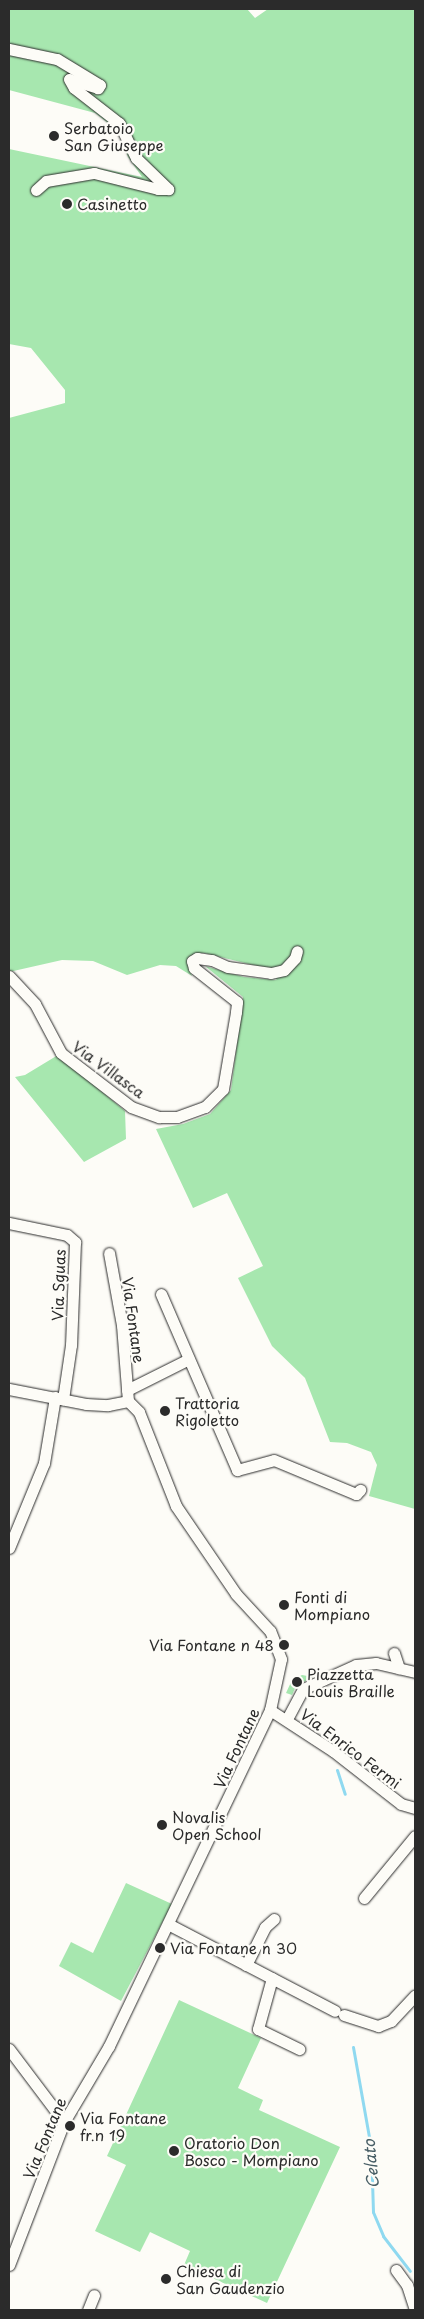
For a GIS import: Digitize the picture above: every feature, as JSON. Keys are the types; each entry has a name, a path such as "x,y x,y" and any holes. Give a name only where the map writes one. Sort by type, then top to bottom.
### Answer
{"street":[{"path":"9,48 57,59 100,85 98,88 69,79 74,88 119,123 136,158 168,189 158,189 94,173 46,181 36,190"},
{"name":"Via Villasca","path":"9,976 35,1004 61,1053 131,1107 159,1117 177,1117 205,1107 223,1089 237,1002 194,968 192,961 197,958 212,960 228,967 271,973 284,970 297,951"},
{"name":"Via Sguas","path":"9,1223 67,1235 74,1242 72,1328 59,1398 44,1463 9,1548"},
{"name":"Via Fontane","path":"9,2265 64,2122 109,2046 270,1710 278,1686 281,1659 270,1631 231,1586 176,1506 139,1412 128,1396 122,1325 109,1254"},
{"name":"Via Fontane","path":"161,1294 237,1470 274,1460 356,1494 360,1490"},
{"name":"Via Fontane","path":"128,1396 189,1359"},
{"path":"9,1389 108,1405 128,1396"},
{"path":"394,1653 399,1668"},
{"path":"287,1719 303,1689 356,1665 376,1663 415,1672"},
{"name":"Via Enrico Fermi","path":"270,1710 287,1719 334,1751 401,1804 415,1808"},
{"path":"364,1898 415,1836"},
{"path":"246,1965 265,1927 274,1919"},
{"path":"168,1924 340,2013 378,2026 391,2021 413,2003"},
{"path":"272,1978 258,2029 299,2049"},
{"path":"9,2049 64,2122"},
{"path":"396,2270 407,2285 414,2310"},
{"path":"88,2310 94,2295"}],"green space":[{"path":"9,9 247,9 255,18 268,9 415,9 415,1509 369,1496 377,1465 371,1452 347,1443 330,1442 305,1378 272,1346 238,1278 263,1266 227,1193 193,1208 156,1129 183,1124 210,1114 231,1090 243,997 205,966 244,977 277,980 265,968 204,953 199,953 188,966 192,976 176,966 160,965 127,975 93,961 62,960 9,972 9,418 65,403 65,390 31,348 9,344 9,149 142,177 128,157 117,130 95,113 9,90"},
{"path":"58,1055 125,1111 126,1139 84,1162 15,1077 25,1075"},
{"path":"302,1675 313,1677 296,1686 292,1695 286,1693 292,1680"},
{"path":"126,1883 172,1904 121,2001 59,1966 71,1942 93,1953"},
{"path":"179,2000 261,2038 238,2088 263,2100 259,2110 340,2147 267,2303 184,2265 190,2251 150,2232 140,2252 95,2231 126,2165 107,2156"}],"waterway":[{"name":"Celato","path":"337,1770 345,1794"},
{"name":"Celato","path":"353,2047 371,2148 373,2212 383,2236 410,2271"}],"place":[{"name":"Serbatoio San Giuseppe","path":"54,136"},
{"name":"Casinetto","path":"67,204"},
{"name":"Trattoria Rigoletto","path":"165,1411"},
{"name":"Fonti di Mompiano","path":"284,1605"},
{"name":"Via Fontane n 48","path":"284,1645"},
{"name":"Piazzetta Louis Braille","path":"297,1682"},
{"name":"Novalis Open School","path":"162,1825"},
{"name":"Via Fontane n 30","path":"160,1948"},
{"name":"Via Fontane fr.n 19","path":"70,2126"},
{"name":"Oratorio Don Bosco - Mompiano","path":"174,2151"},
{"name":"Chiesa di San Gaudenzio","path":"166,2279"}]}
